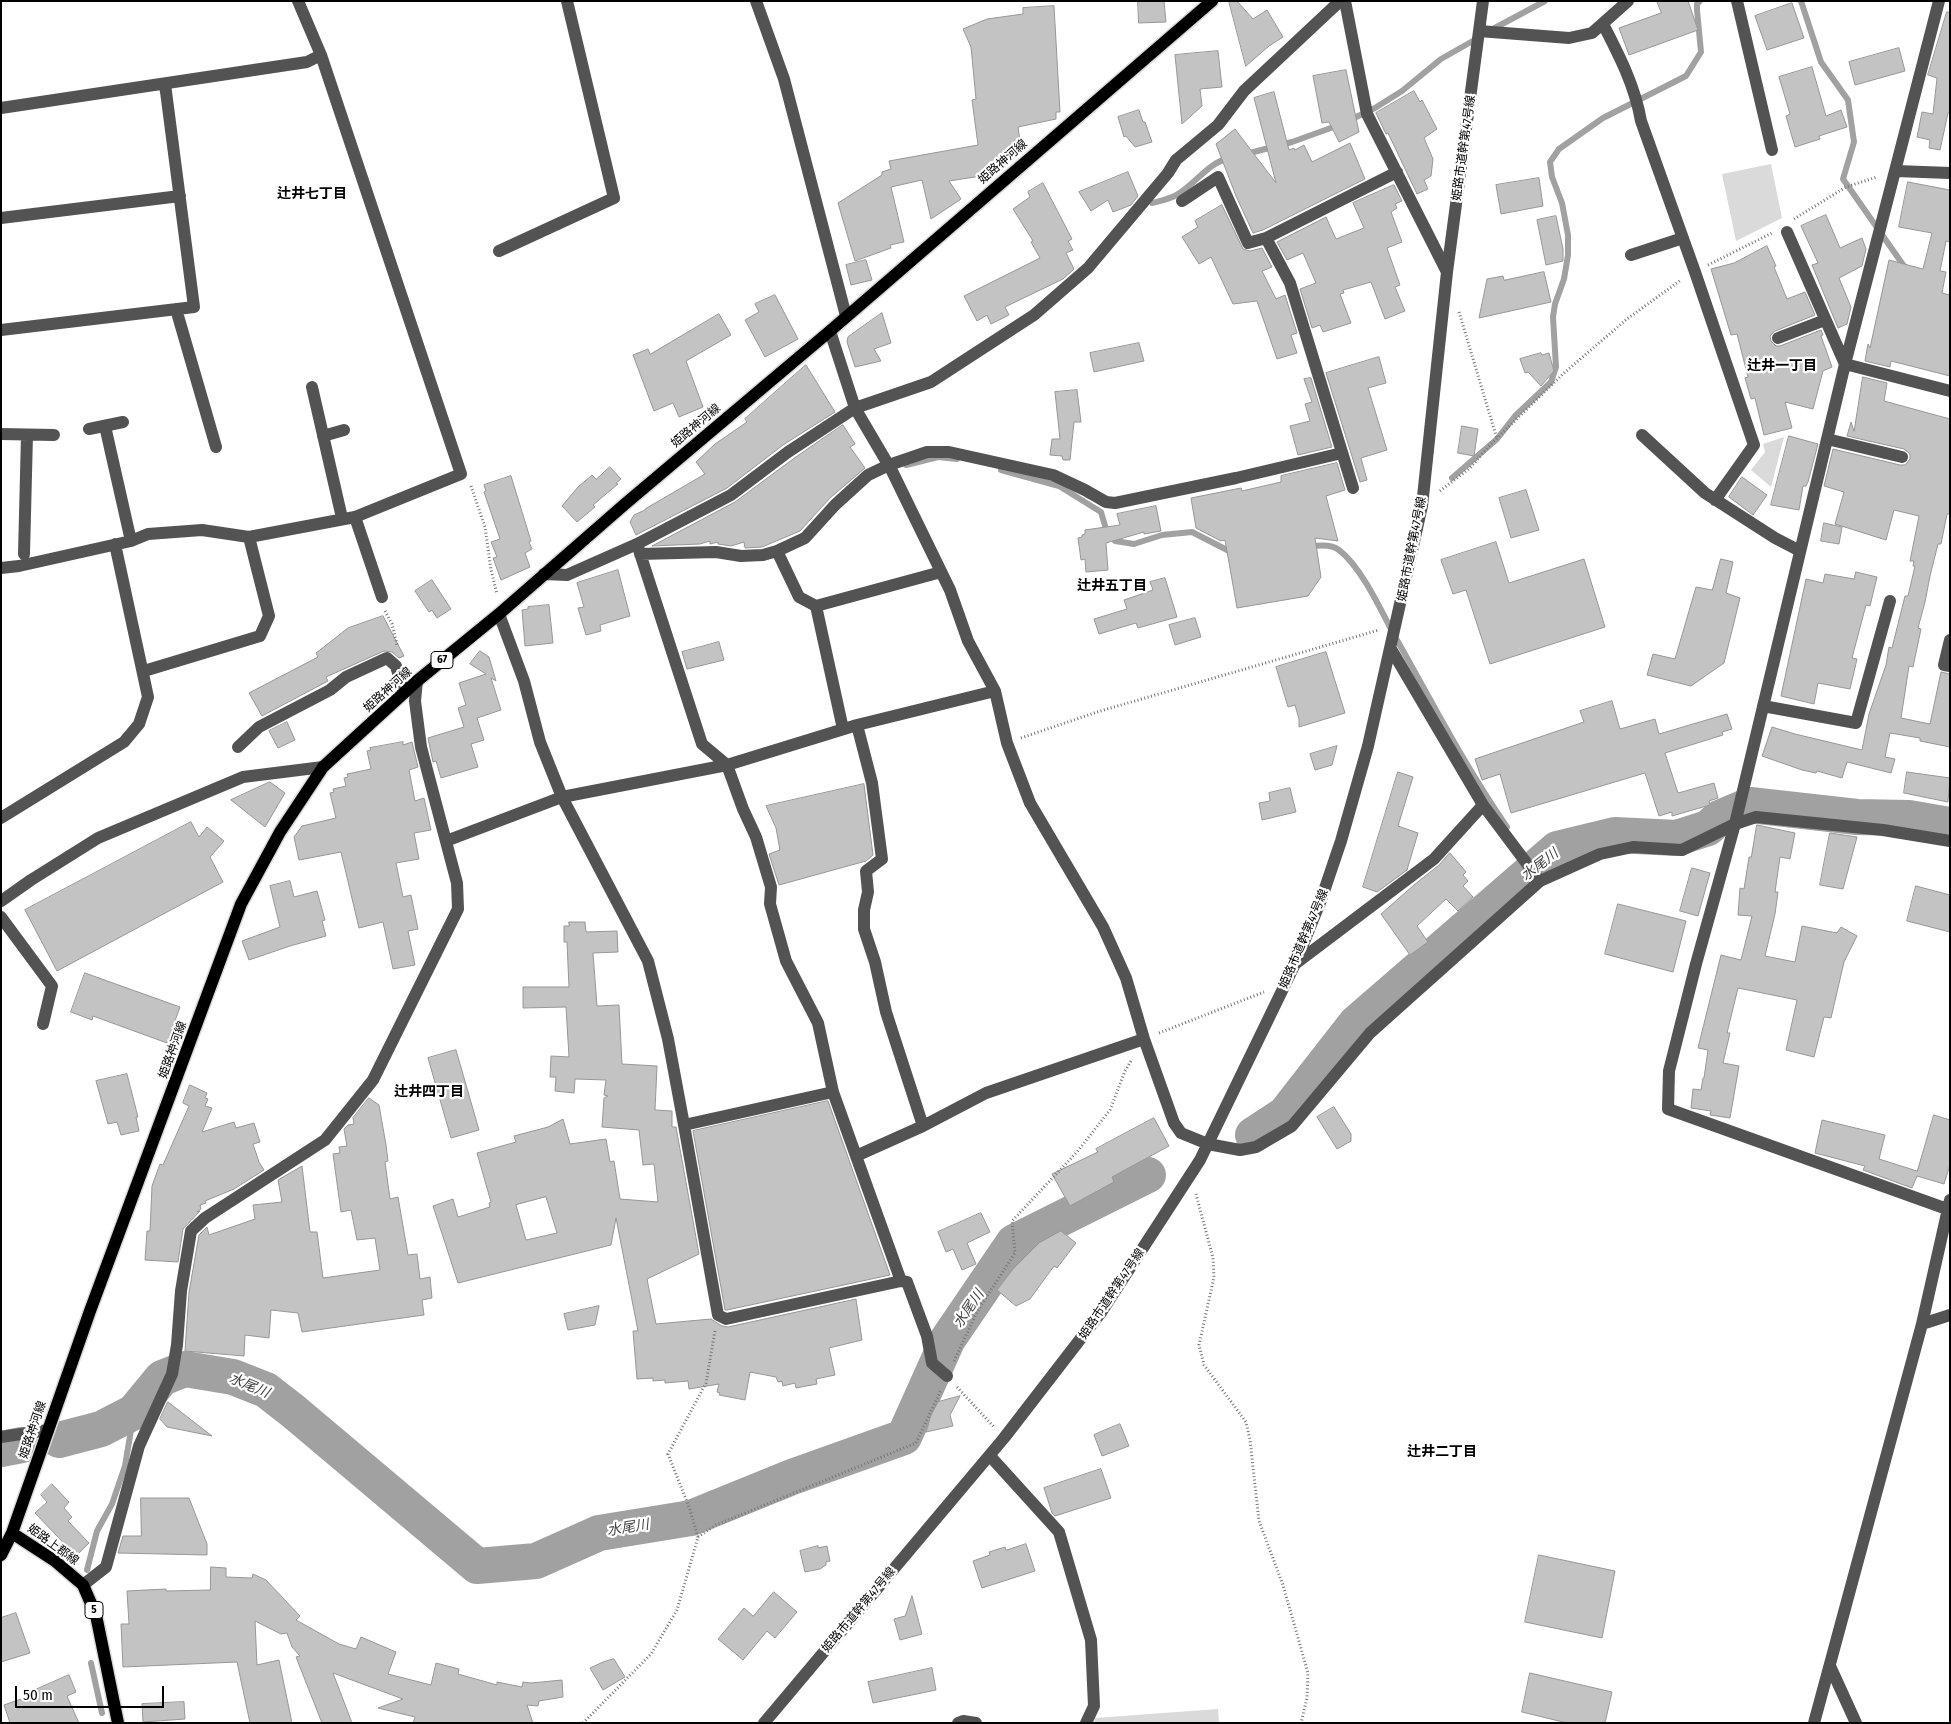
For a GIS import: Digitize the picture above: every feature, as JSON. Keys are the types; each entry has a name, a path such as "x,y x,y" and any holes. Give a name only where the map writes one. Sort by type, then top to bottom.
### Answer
{"main road":[{"name":"姫路神河線","path":"1,1555 12,1533 116,1238 241,904 280,832 323,768 416,681 500,614 544,574 830,331 1212,1"},
{"name":"姫路上郡線","path":"12,1533 55,1560 83,1586 96,1615 118,1723"}],"street":[{"path":"1,568 131,541 148,534 202,530 249,537 349,518 460,474 321,55 298,1"},
{"path":"499,251 614,198 567,1"},
{"path":"756,1 784,79 846,316"},
{"path":"544,574 568,576 638,549 731,495 788,452 855,408 931,382 1034,315 1088,268 1168,173 1176,160 1218,125 1244,91 1340,1"},
{"path":"1345,1 1367,114 1447,272"},
{"name":"姫路市道幹第47号線","path":"764,1723 990,1456 1102,1311 1191,1174 1208,1144 1295,964 1321,900 1341,841 1368,746 1422,506 1447,272 1483,1"},
{"path":"1479,31 1569,38 1592,33 1628,1"},
{"path":"1737,1 1772,150"},
{"path":"1814,1723 1922,1324 1948,1205 1668,1109 1669,1071 1696,964 1735,824 1845,364 1896,171 1938,1"},
{"path":"1603,24 1618,53 1638,101 1644,130 1754,445 1715,500"},
{"path":"1,108 307,62 321,55"},
{"path":"1,330 194,307 165,84"},
{"path":"1896,171 1950,173"},
{"path":"1182,201 1218,177 1248,243 1266,238 1397,172"},
{"path":"1,218 180,196"},
{"path":"1786,227 1845,364"},
{"path":"1266,238 1290,282 1353,488"},
{"path":"1631,256 1683,238"},
{"path":"176,309 216,446"},
{"path":"1778,338 1825,320"},
{"path":"830,331 855,408 889,465 950,590 968,640 995,691 1006,743 1030,803 1103,927 1126,978 1144,1039 1174,1123 1181,1133 1208,1144 1240,1150 1256,1146 1292,1126 1370,1033 1540,880 1600,854 1633,847 1682,850 1735,824 1756,817 1883,830 1950,841"},
{"path":"1845,364 1950,391"},
{"path":"312,387 323,436 349,518 382,597"},
{"path":"89,429 123,422"},
{"path":"105,426 131,541"},
{"path":"323,436 344,430"},
{"path":"1,434 54,436"},
{"path":"24,554 27,435"},
{"path":"1642,436 1705,494 1775,538 1800,551"},
{"path":"1827,439 1902,457"},
{"path":"638,549 716,552 742,556 763,555 777,551 805,538 836,505 868,476 889,465 927,452 949,452 1053,475 1106,502 1115,503 1236,478 1342,453"},
{"path":"144,670 260,636 269,616 249,537"},
{"path":"1,818 124,742 139,724 148,696 144,670 115,544"},
{"path":"638,549 702,744 727,765 743,809 756,837 771,887 770,904 786,961 818,1023 833,1092 901,1281"},
{"path":"777,551 799,597 816,606 941,572"},
{"path":"1763,706 1856,723 1890,600"},
{"path":"816,606 844,729"},
{"path":"500,614 524,681 540,742 562,797 648,962 668,1039 718,1315 726,1319 901,1281 907,1282 927,1336 932,1363 946,1375"},
{"path":"1950,640 1944,664 1950,666"},
{"path":"1391,650 1483,805 1540,880"},
{"path":"238,747 259,727 330,690 346,677 387,658 396,666 404,693"},
{"path":"83,1586 106,1567 139,1446 172,1374 177,1345 181,1291 191,1231 205,1218 326,1140 373,1080 458,909 457,883 421,747 415,701 416,681"},
{"path":"446,841 562,797 727,765 858,725 995,691"},
{"path":"858,725 872,782 882,859 866,871 868,892 864,910 864,929 875,962 886,1012 923,1126"},
{"path":"1,901 98,838 243,777 323,768"},
{"path":"1295,964 1434,859 1483,805"},
{"path":"1,918 52,986 43,1024"},
{"path":"856,1156 923,1126 986,1092 1144,1039"},
{"path":"684,1125 833,1092"},
{"path":"1922,1324 1950,1315"},
{"path":"1,1437 48,1430"},
{"path":"990,1456 1059,1532 1091,1640 1094,1706 1086,1723"},
{"path":"1830,1666 1856,1723"},
{"path":"958,1723 963,1721 976,1723"}],"path":[{"path":"1422,506 1470,468 1496,439 1564,373 1626,319 1695,272 1786,227 1846,187 1896,171"},
{"path":"1457,306 1496,439"},
{"path":"460,474 470,483 485,527 500,614"},
{"path":"382,597 381,603 392,624 399,654 391,662"},
{"path":"1006,743 1097,712 1396,625"},
{"path":"698,1537 716,1525 916,1443 946,1375 978,1310 1015,1253 1012,1221 1077,1152 1110,1110 1125,1070 1144,1039 1286,984"},
{"path":"1191,1174 1213,1258 1214,1277 1199,1345 1204,1365 1246,1422 1250,1440 1259,1521 1282,1585 1308,1673 1307,1698 1301,1723"},
{"path":"584,1723 651,1654 677,1610 698,1537 689,1507 668,1454 706,1383 718,1315"},
{"path":"946,1375 1004,1438"}],"shaded area":[{"path":"1771,164 1782,218 1736,241 1722,174"},
{"path":"1784,437 1771,487 1751,470 1765,452 1763,444"},
{"path":"1218,1709 1219,1723 1094,1723 1095,1718"}],"building":[{"path":"1138,1 1164,1 1166,22 1139,23"},
{"path":"1229,1 1237,1 1253,19 1267,10 1283,37 1269,46 1246,66"},
{"path":"1657,1 1688,1 1698,30 1629,55 1619,28 1661,13"},
{"path":"1792,3 1804,38 1767,50 1755,16"},
{"path":"1054,6 1060,112 1056,112 1056,119 1018,127 1021,147 999,155 1001,165 997,165 998,168 987,170 988,175 949,181 961,199 931,219 922,180 891,187 904,242 890,245 891,248 855,261 838,203 882,175 882,172 891,169 889,161 978,145 972,100 976,99 971,47 963,29 987,19 1023,14 1023,8"},
{"path":"1947,12 1950,12 1950,113 1948,113 1940,150 1929,148 1930,140 1917,137 1922,112 1933,114 1937,78 1928,75"},
{"path":"1899,48 1905,71 1855,85 1849,62"},
{"path":"1218,51 1222,87 1200,89 1202,106 1182,124 1175,55"},
{"path":"1812,67 1826,116 1841,110 1847,127 1819,136 1820,139 1795,147 1786,116 1790,114 1779,77"},
{"path":"1346,70 1359,132 1339,142 1329,122 1322,123 1313,76"},
{"path":"1414,91 1420,102 1422,100 1437,129 1424,138 1433,159 1431,176 1424,180 1428,189 1417,194 1388,133 1386,134 1376,113"},
{"path":"1274,92 1289,150 1294,148 1295,150 1304,145 1312,162 1350,143 1365,179 1263,230 1253,233 1216,144 1235,129 1276,183 1254,98"},
{"path":"1139,110 1152,142 1135,147 1126,136 1124,137 1118,117"},
{"path":"1128,172 1138,196 1131,205 1113,212 1108,200 1091,211 1079,192"},
{"path":"1539,178 1543,206 1501,214 1496,185"},
{"path":"1908,182 1950,190 1950,242 1946,241 1940,271 1946,272 1942,293 1950,295 1950,376 1891,361 1890,367 1865,361 1868,344 1870,348 1889,260 1923,269 1932,233 1899,227"},
{"path":"1043,183 1072,239 1068,241 1073,250 1066,253 1074,269 1063,279 1005,307 1009,315 991,324 987,315 977,321 964,296 1040,258 1031,242 1033,241 1013,209 1030,197 1028,192"},
{"path":"1394,185 1402,201 1395,204 1397,208 1391,212 1402,242 1387,248 1400,285 1395,287 1405,311 1385,319 1371,282 1343,290 1344,293 1340,294 1351,323 1323,332 1320,325 1312,328 1300,289 1316,283 1303,253 1287,260 1277,242 1326,217 1336,239 1364,228 1353,203"},
{"path":"1222,205 1243,249 1250,251 1262,248 1272,267 1262,271 1276,299 1285,295 1297,333 1291,335 1297,353 1277,359 1257,301 1233,304 1211,257 1199,264 1182,237 1198,227 1195,221"},
{"path":"1826,215 1840,248 1862,238 1866,249 1862,266 1839,278 1851,307 1847,324 1838,328 1812,265 1818,263 1801,226"},
{"path":"1556,216 1563,249 1563,261 1546,265 1537,220"},
{"path":"1767,246 1787,299 1805,292 1815,315 1775,331 1770,336 1771,341 1776,346 1780,346 1821,330 1823,335 1821,336 1832,367 1823,371 1813,409 1785,402 1792,428 1764,435 1755,398 1751,399 1745,378 1748,377 1737,334 1731,335 1711,269 1734,263"},
{"path":"866,260 872,280 851,285 846,265"},
{"path":"1544,272 1551,302 1479,318 1487,279 1503,276 1504,280"},
{"path":"775,295 798,339 765,357 745,320 759,312 755,304"},
{"path":"882,313 891,343 874,349 881,361 855,367 847,342 848,337"},
{"path":"719,314 731,335 686,361 703,407 679,417 673,403 654,411 633,355 648,349 650,354"},
{"path":"1139,343 1144,361 1094,372 1090,353"},
{"path":"1541,353 1542,355 1549,353 1554,371 1541,386 1528,372 1525,373 1520,359"},
{"path":"1379,357 1386,383 1368,388 1387,450 1361,458 1367,480 1360,482 1326,373"},
{"path":"806,365 835,412 783,445 727,488 636,535 630,522 634,515 705,474 696,462 715,444 747,422 745,419"},
{"path":"1863,377 1887,383 1884,401 1950,419 1950,514 1947,514 1941,544 1938,544 1930,576 1918,628 1921,629 1913,667 1909,666 1901,718 1930,724 1941,672 1950,674 1950,747 1920,741 1920,738 1890,733 1885,757 1895,759 1891,773 1847,762 1842,778 1817,771 1816,773 1802,770 1762,756 1772,727 1862,750 1869,714 1886,665 1889,647 1892,648 1905,596 1908,596 1915,566 1913,566 1914,561 1910,561 1919,516 1894,510 1886,540 1835,524 1844,492 1824,486 1833,449 1900,465 1905,465 1910,459 1910,454 1904,449 1847,436 1851,422 1854,431"},
{"path":"1311,378 1332,447 1298,455 1290,426 1310,421 1305,404 1312,402 1304,379"},
{"path":"1077,390 1081,422 1074,422 1070,460 1063,460 1062,456 1050,455 1052,439 1060,439 1055,392"},
{"path":"843,425 855,444 850,447 865,468 830,498 800,531 762,547 745,548 744,542 731,546 718,544 718,542 710,544 710,541 700,544 652,546 735,502"},
{"path":"1462,426 1478,429 1474,456 1458,453"},
{"path":"1789,436 1818,444 1808,482 1806,486 1803,486 1799,510 1771,505"},
{"path":"1337,463 1345,490 1326,496 1338,541 1315,538 1321,577 1308,596 1237,608 1225,540 1221,541 1196,528 1191,498 1241,488 1242,491 1281,482 1281,476"},
{"path":"610,467 621,479 616,483 618,484 593,505 595,507 577,522 562,506 578,487 592,475 596,479"},
{"path":"511,476 532,549 525,553 530,567 501,580 493,558 497,557 491,542 500,539 484,492 486,491 484,485"},
{"path":"1742,477 1767,495 1753,515 1729,497"},
{"path":"1526,490 1539,530 1511,538 1499,498"},
{"path":"1156,506 1161,531 1144,534 1144,532 1106,543 1108,570 1086,572 1085,559 1081,560 1078,538 1085,534 1085,530 1120,525 1117,514"},
{"path":"1824,523 1842,527 1839,544 1821,541"},
{"path":"1496,542 1509,583 1584,559 1605,627 1490,664 1466,590 1453,594 1441,560"},
{"path":"1721,559 1733,562 1726,593 1740,598 1724,663 1691,686 1647,675 1653,654 1675,659 1696,587 1712,590"},
{"path":"618,570 630,616 600,625 601,631 586,635 578,608 584,607 577,583"},
{"path":"1856,572 1877,577 1870,606 1866,605 1852,658 1857,659 1850,689 1818,683 1814,704 1781,696 1806,579 1823,583 1825,574 1854,579"},
{"path":"1165,578 1177,617 1138,628 1136,623 1099,634 1094,619 1127,609 1124,600 1153,590 1150,582"},
{"path":"432,580 451,609 437,618 432,610 429,612 415,591"},
{"path":"549,605 553,643 525,646 522,610 528,609 528,607"},
{"path":"383,616 404,656 399,658 392,652 384,651 326,677 328,681 262,716 249,693 318,657 316,653 348,628"},
{"path":"1195,618 1201,637 1175,645 1169,625"},
{"path":"719,642 724,660 687,669 682,652"},
{"path":"480,651 489,657 496,681 491,678 501,710 477,718 484,740 471,744 478,767 441,778 436,761 433,762 428,738 464,727 458,708 466,705 459,683 486,674 470,664"},
{"path":"1326,652 1345,713 1299,727 1295,705 1288,707 1276,667"},
{"path":"1612,701 1620,729 1655,719 1659,734 1727,714 1732,729 1722,732 1723,735 1665,753 1678,793 1714,783 1718,798 1709,801 1710,805 1672,816 1672,812 1659,816 1645,773 1511,813 1500,774 1482,780 1475,759 1584,722 1580,711"},
{"path":"287,722 295,740 278,748 269,731"},
{"path":"403,742 403,745 412,742 418,767 409,770 415,801 424,798 431,830 414,833 419,859 396,863 403,897 411,895 418,929 408,931 415,965 393,969 383,922 359,928 341,852 299,860 294,837 302,826 336,818 330,793 334,792 333,789 346,786 344,778 348,777 347,774 371,769 367,751 371,750 370,748"},
{"path":"1337,746 1332,765 1315,770 1310,754"},
{"path":"1398,772 1413,777 1398,826 1418,833 1407,870 1377,892 1363,887"},
{"path":"1907,772 1950,778 1948,802 1904,793"},
{"path":"270,782 285,793 265,827 231,800"},
{"path":"864,784 873,855 866,861 779,885 769,854 780,850 776,828 766,806"},
{"path":"1290,788 1296,812 1262,820 1259,803 1270,801 1269,793"},
{"path":"191,822 199,837 207,827 224,841 210,857 223,882 57,971 25,910"},
{"path":"1757,825 1795,833 1790,859 1780,857 1775,892 1778,892 1775,914 1765,956 1795,962 1802,926 1837,933 1841,927 1857,936 1844,962 1831,1018 1824,1017 1814,1057 1786,1050 1797,1000 1738,988 1727,1033 1730,1033 1723,1063 1739,1066 1730,1118 1710,1115 1711,1111 1691,1108 1693,1089 1701,1090 1704,1078 1708,1050 1698,1048 1721,955 1741,960 1752,916 1738,915 1740,888 1744,889"},
{"path":"1830,833 1857,837 1843,889 1820,885"},
{"path":"1450,853 1466,872 1463,875 1468,881 1463,886 1473,897 1458,911 1446,899 1417,926 1428,942 1410,955 1381,914 1439,865"},
{"path":"1692,868 1710,873 1698,916 1680,911"},
{"path":"290,881 294,897 317,891 325,920 322,921 326,936 249,960 242,941 280,927 270,886"},
{"path":"1916,886 1950,895 1950,932 1907,921"},
{"path":"1618,904 1686,921 1673,972 1605,954"},
{"path":"569,922 585,922 586,932 617,931 618,952 593,953 597,1006 619,1005 622,1064 657,1066 655,1110 672,1111 672,1127 676,1127 699,1254 647,1279 656,1324 711,1319 722,1326 728,1327 856,1299 862,1340 829,1348 835,1375 816,1379 817,1384 796,1388 795,1383 783,1386 782,1381 778,1382 776,1377 750,1372 745,1400 719,1395 720,1393 717,1392 719,1384 689,1389 688,1381 665,1383 665,1380 653,1381 653,1378 637,1379 633,1331 638,1331 616,1218 611,1245 458,1283 433,1206 453,1199 458,1217 490,1207 489,1203 491,1202 477,1153 516,1142 514,1136 548,1127 563,1119 570,1144 606,1139 610,1162 614,1161 620,1199 658,1202 654,1164 643,1165 639,1130 602,1127 604,1098 608,1096 604,1095 606,1080 575,1079 574,1093 555,1091 556,1077 550,1077 551,1056 569,1057 566,1007 523,1008 523,987 569,987 567,942 564,942 564,926 569,926","holes":["546,1197 557,1233 526,1240 516,1205"]},
{"path":"85,973 180,1007 167,1043 93,1016 92,1020 71,1012"},
{"path":"456,1050 479,1130 451,1138 428,1058"},
{"path":"127,1074 138,1117 136,1117 139,1131 121,1135 117,1122 108,1124 96,1081"},
{"path":"190,1085 207,1093 205,1098 208,1099 205,1106 212,1108 202,1132 234,1122 236,1128 254,1123 260,1142 253,1144 264,1170 234,1189 200,1205 201,1209 197,1212 200,1211 183,1229 178,1262 145,1260 147,1231 150,1231 152,1186 160,1164 163,1165 189,1106 183,1103"},
{"path":"369,1098 379,1105 388,1161 385,1162 390,1199 398,1197 408,1255 417,1254 420,1279 430,1277 432,1298 422,1300 424,1315 302,1332 298,1313 271,1310 269,1338 245,1335 244,1356 185,1351 189,1292 199,1235 207,1227 209,1235 255,1219 253,1205 282,1202 278,1180 302,1166 310,1232 317,1232 323,1278 380,1270 375,1238 357,1240 351,1210 341,1212 333,1154 340,1153 339,1147 347,1146 344,1129 348,1125 354,1124 353,1118"},
{"path":"828,1101 890,1275 725,1310 693,1131"},
{"path":"1334,1107 1351,1134 1351,1141 1337,1149 1317,1117"},
{"path":"1934,1115 1950,1120 1950,1165 1944,1184 1917,1176 1912,1188 1863,1170 1865,1166 1815,1153 1822,1120 1885,1135 1879,1159 1917,1171"},
{"path":"1154,1118 1169,1146 1112,1177 1114,1182 1070,1206 1052,1174 1098,1152 1096,1149"},
{"path":"981,1213 990,1232 967,1243 976,1264 962,1270 953,1249 946,1252 938,1232"},
{"path":"1061,1231 1076,1243 1057,1268 1054,1266 1030,1299 1016,1306 997,1290 1013,1269 1039,1243"},
{"path":"599,1306 595,1325 568,1330 564,1314"},
{"path":"960,1396 950,1415 953,1426 926,1432 931,1415 938,1402"},
{"path":"168,1402 212,1436 167,1427 160,1419"},
{"path":"1120,1424 1129,1446 1102,1456 1094,1435"},
{"path":"1101,1469 1111,1498 1055,1516 1052,1513 1044,1488"},
{"path":"52,1484 69,1502 64,1508 72,1517 68,1521 89,1543 76,1556 35,1513 47,1502 41,1495"},
{"path":"141,1498 189,1498 207,1544 207,1555 118,1553 123,1536 141,1536"},
{"path":"1026,1544 1035,1571 982,1588 973,1561 990,1555 989,1552 1005,1547 1006,1550"},
{"path":"818,1546 818,1548 827,1546 830,1561 826,1562 826,1565 820,1569 805,1572 800,1551"},
{"path":"1539,1555 1615,1571 1602,1638 1525,1622"},
{"path":"211,1567 226,1568 226,1577 252,1578 253,1574 266,1580 300,1616 296,1620 339,1644 356,1649 361,1637 396,1652 388,1674 431,1685 436,1663 459,1669 458,1674 497,1685 497,1682 522,1687 523,1682 562,1680 563,1697 539,1701 538,1706 527,1705 533,1723 413,1723 415,1717 378,1708 403,1699 333,1673 352,1723 322,1723 296,1657 300,1656 292,1647 287,1633 281,1634 255,1621 257,1665 279,1660 292,1723 250,1723 237,1662 123,1667 121,1624 129,1624 127,1591 166,1589 166,1591 210,1590"},
{"path":"774,1592 797,1612 775,1638 767,1631 743,1660 718,1639 744,1608 753,1616"},
{"path":"912,1596 922,1634 900,1640 894,1619 905,1616"},
{"path":"16,1613 30,1653 1,1662 1,1618"},
{"path":"614,1659 625,1677 603,1690 590,1668"},
{"path":"932,1668 936,1690 873,1703 868,1682"},
{"path":"1530,1673 1612,1692 1605,1723 1567,1723 1522,1712"},
{"path":"69,1675 76,1692 67,1696 79,1723 10,1723 4,1705 35,1694 33,1691"},
{"path":"184,1702 185,1719 143,1722 142,1704"}],"waterway":[{"path":"1491,30 1545,1"},
{"path":"1452,478 1497,439 1515,416 1551,382 1556,367 1553,317 1555,304 1564,279 1568,255 1568,235 1562,203 1552,177 1550,162 1559,149 1603,118 1686,76 1701,52 1697,10 1697,4 1700,1"},
{"path":"1801,1 1821,62 1848,100 1854,142 1843,179 1906,269"},
{"path":"1350,120 1375,108 1402,91 1441,59 1478,38"},
{"path":"1246,154 1292,142 1339,125"},
{"path":"1152,203 1175,196 1215,164 1229,158"},
{"path":"906,465 938,457 957,459"},
{"path":"1001,470 1059,486 1101,512 1106,529 1115,541 1134,544 1162,535 1192,532 1233,553"},
{"path":"1310,547 1325,546 1336,548 1355,567 1376,600 1462,756 1507,827"},
{"name":"水尾川","path":"1253,1135 1285,1114 1356,1023 1557,849 1615,835 1677,838 1708,828 1719,818 1750,805 1857,817 1909,818 1950,825"},
{"name":"水尾川","path":"59,1440 101,1429 134,1412 162,1378 185,1369 233,1377 266,1390 477,1566 536,1561 599,1533 691,1518 792,1477 904,1437 948,1339 1014,1242 1148,1175"},
{"path":"87,1570 97,1531 112,1504 125,1466 134,1412"},
{"name":"水尾川","path":"1,1449 22,1445"},
{"path":"91,1663 102,1713"}],"district":[{"name":"辻井七丁目","path":"312,194"},
{"name":"辻井一丁目","path":"1782,366"},
{"name":"辻井五丁目","path":"1112,586"},
{"name":"辻井四丁目","path":"429,1092"},
{"name":"辻井二丁目","path":"1442,1452"}]}
